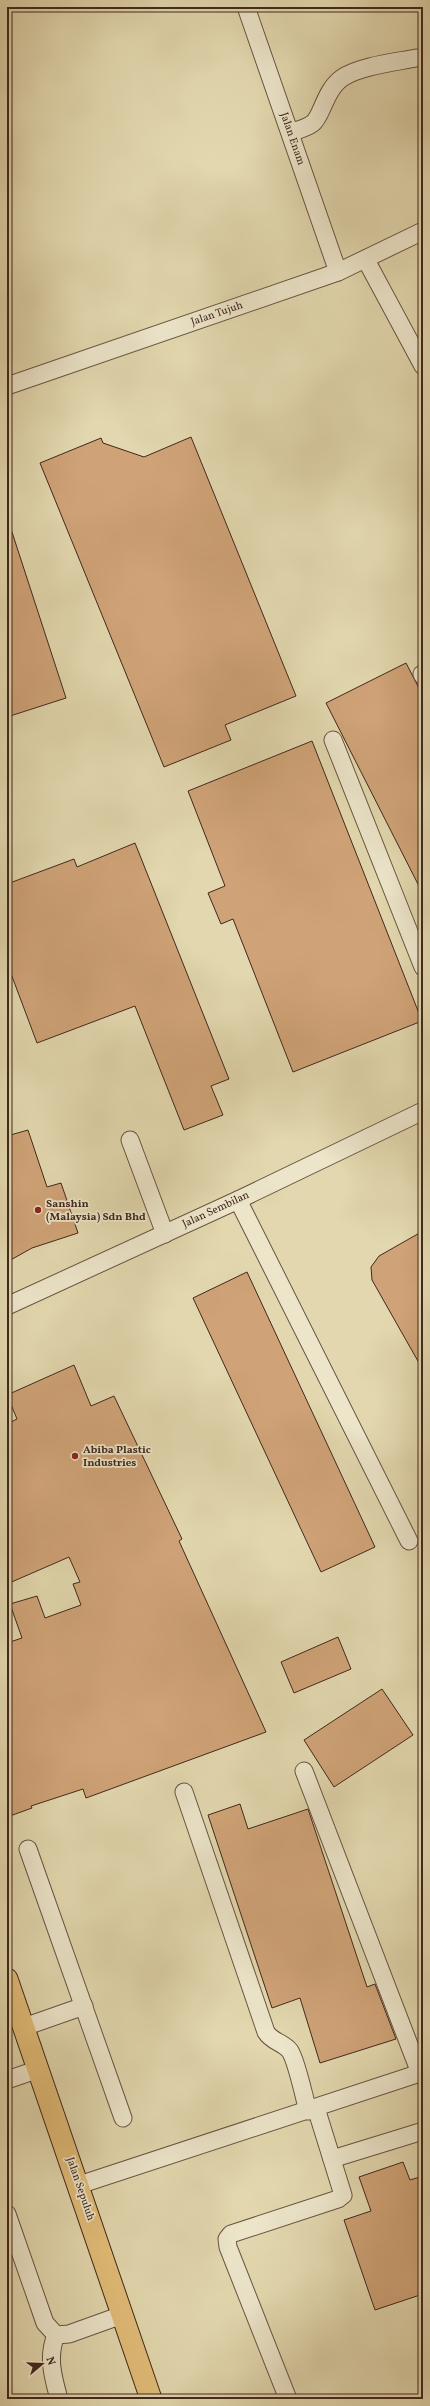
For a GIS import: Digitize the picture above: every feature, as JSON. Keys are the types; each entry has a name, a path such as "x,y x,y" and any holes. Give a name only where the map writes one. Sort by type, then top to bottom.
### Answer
{"main road":[{"name":"Jalan Sepuluh","path":"7,1979 79,2185 151,2399"}],"street":[{"name":"Jalan Enam","path":"246,7 338,272"},
{"path":"290,133 311,125 315,121 327,94 342,78 353,72 416,58"},
{"name":"Jalan Tujuh","path":"7,386 338,272 366,260 423,231"},
{"path":"366,260 423,366"},
{"path":"333,740 423,967"},
{"name":"Jalan Sembilan","path":"7,1306 238,1200 423,1111"},
{"path":"130,1140 165,1234"},
{"path":"238,1200 409,1541"},
{"path":"79,2185 312,2110 421,2073 304,1771"},
{"path":"184,1792 266,2032 270,2039 282,2044 290,2051 342,2187 343,2195 338,2199 231,2234 227,2239 228,2247 288,2399"},
{"path":"28,1849 123,2118"},
{"path":"24,2027 84,2006"},
{"path":"7,2080 39,2069"},
{"path":"332,2159 423,2131"},
{"path":"7,2214 44,2323 56,2335 69,2334 122,2315"},
{"path":"56,2335 51,2347 51,2360 59,2399"}],"building":[{"path":"191,437 296,696 225,725 231,740 164,767 40,463 101,438 103,443 144,457"},
{"path":"7,526 10,526 66,698 7,717"},
{"path":"406,663 423,696 423,894 326,703"},
{"path":"312,741 422,1021 293,1072 233,919 221,924 208,893 225,886 188,791"},
{"path":"135,843 229,1079 211,1086 223,1115 184,1130 135,1006 37,1043 7,963 7,884 74,859 77,867"},
{"name":"Sanshin (Malaysia) Sdn Bhd","path":"28,1130 47,1187 61,1183 78,1233 32,1248 7,1262 7,1136"},
{"path":"423,1231 423,1370 372,1280 371,1267 379,1256"},
{"path":"247,1272 375,1547 321,1572 193,1298"},
{"path":"74,1365 91,1406 114,1396 182,1539 179,1541 266,1732 86,1798 83,1789 31,1806 32,1808 7,1817 7,1643 22,1638 10,1604 37,1596 45,1618 81,1605 73,1584 80,1582 69,1557 7,1584 7,1424 17,1419 7,1395"},
{"path":"338,1637 351,1669 294,1693 281,1662"},
{"path":"382,1689 413,1735 334,1787 304,1740"},
{"path":"240,1804 248,1829 308,1809 367,1987 375,1984 396,2039 320,2063 300,1998 272,2008 208,1815"},
{"path":"403,2162 410,2180 423,2176 423,2294 375,2310 344,2220 371,2211 359,2177"}],"place":[{"name":"Sanshin (Malaysia) Sdn Bhd","path":"38,1210"},
{"name":"Abiba Plastic Industries","path":"75,1456"}]}
